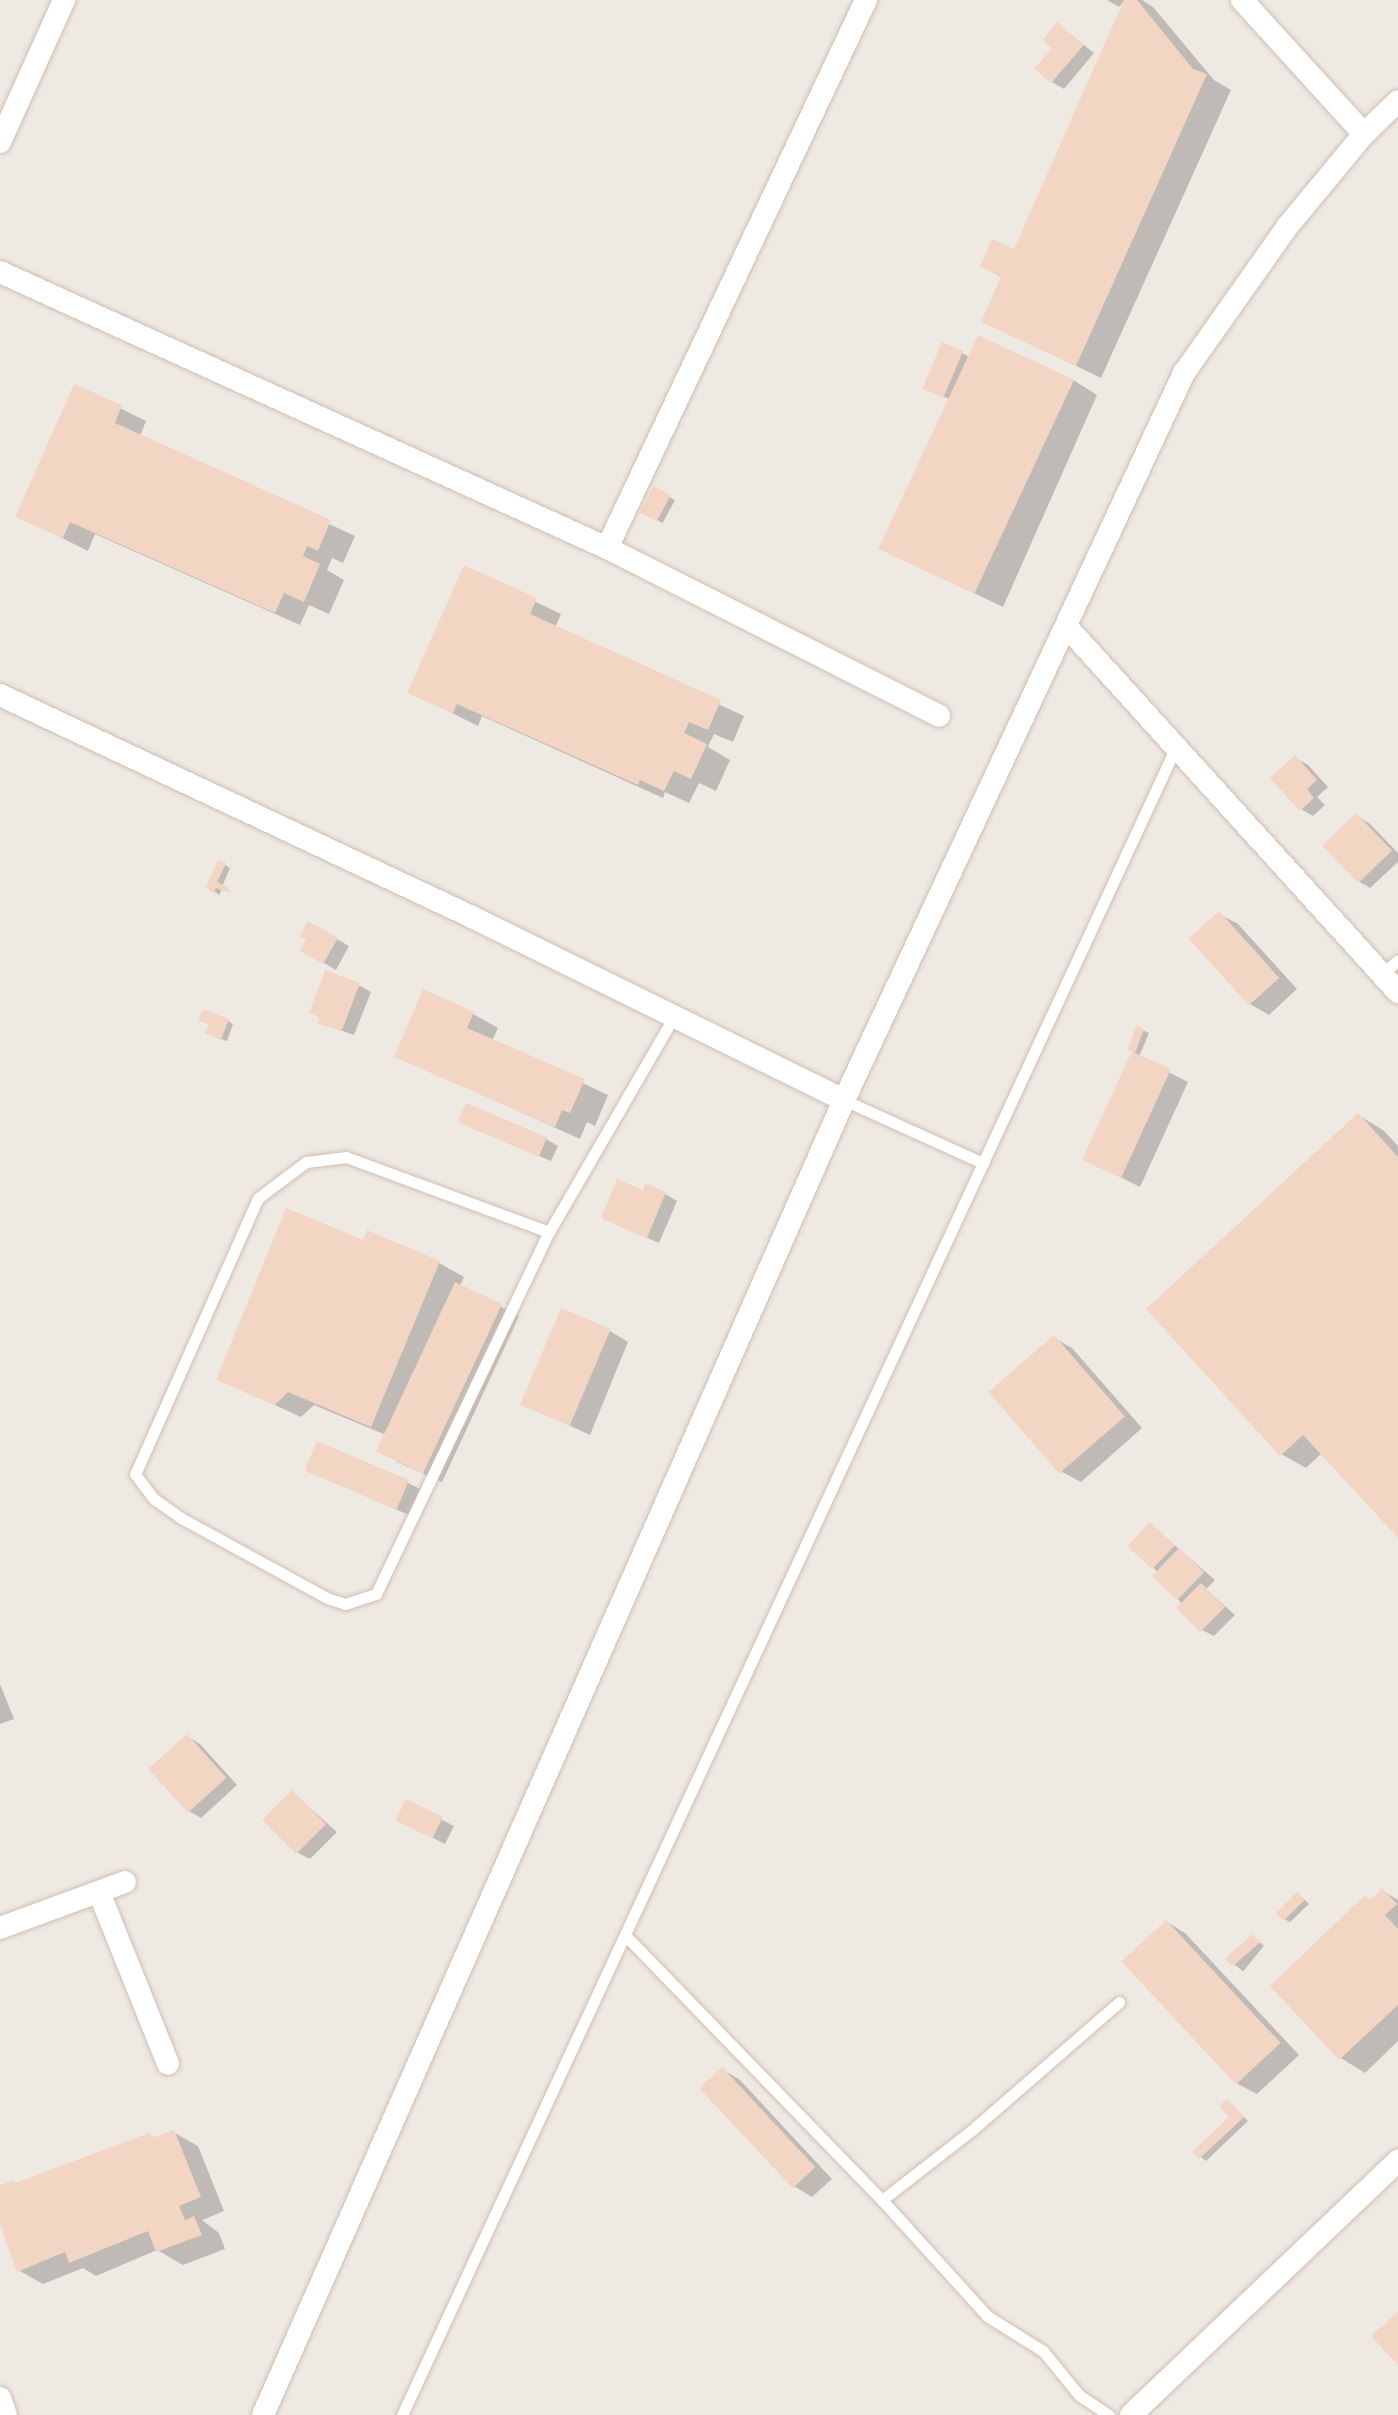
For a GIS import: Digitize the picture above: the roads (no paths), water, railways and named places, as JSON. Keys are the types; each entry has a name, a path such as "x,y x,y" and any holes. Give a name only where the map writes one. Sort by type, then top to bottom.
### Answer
{"street":[{"path":"0,142 64,0"},
{"path":"607,548 866,0"},
{"path":"1242,0 1364,134"},
{"path":"263,2415 844,1100 1184,373 1287,227 1364,134 1398,101"},
{"path":"0,272 607,548 939,716"},
{"path":"1067,627 1175,749 1390,967 1398,992"},
{"path":"0,695 472,917 844,1100"},
{"path":"0,1928 125,1882"},
{"path":"99,1892 168,2064"},
{"path":"1131,2415 1398,2161"},
{"path":"0,2398 6,2415"}],"lane":[{"path":"402,2415 1175,749"},
{"path":"549,1232 346,1157 306,1162 258,1198 135,1474 154,1499 181,1518 327,1598 345,1604 376,1594 549,1232 674,1016"},
{"path":"844,1100 983,1163"},
{"path":"625,1935 882,2200 987,2316 1043,2351 1079,2395 1109,2415"},
{"path":"882,2200 972,2130 1119,2002"}]}
